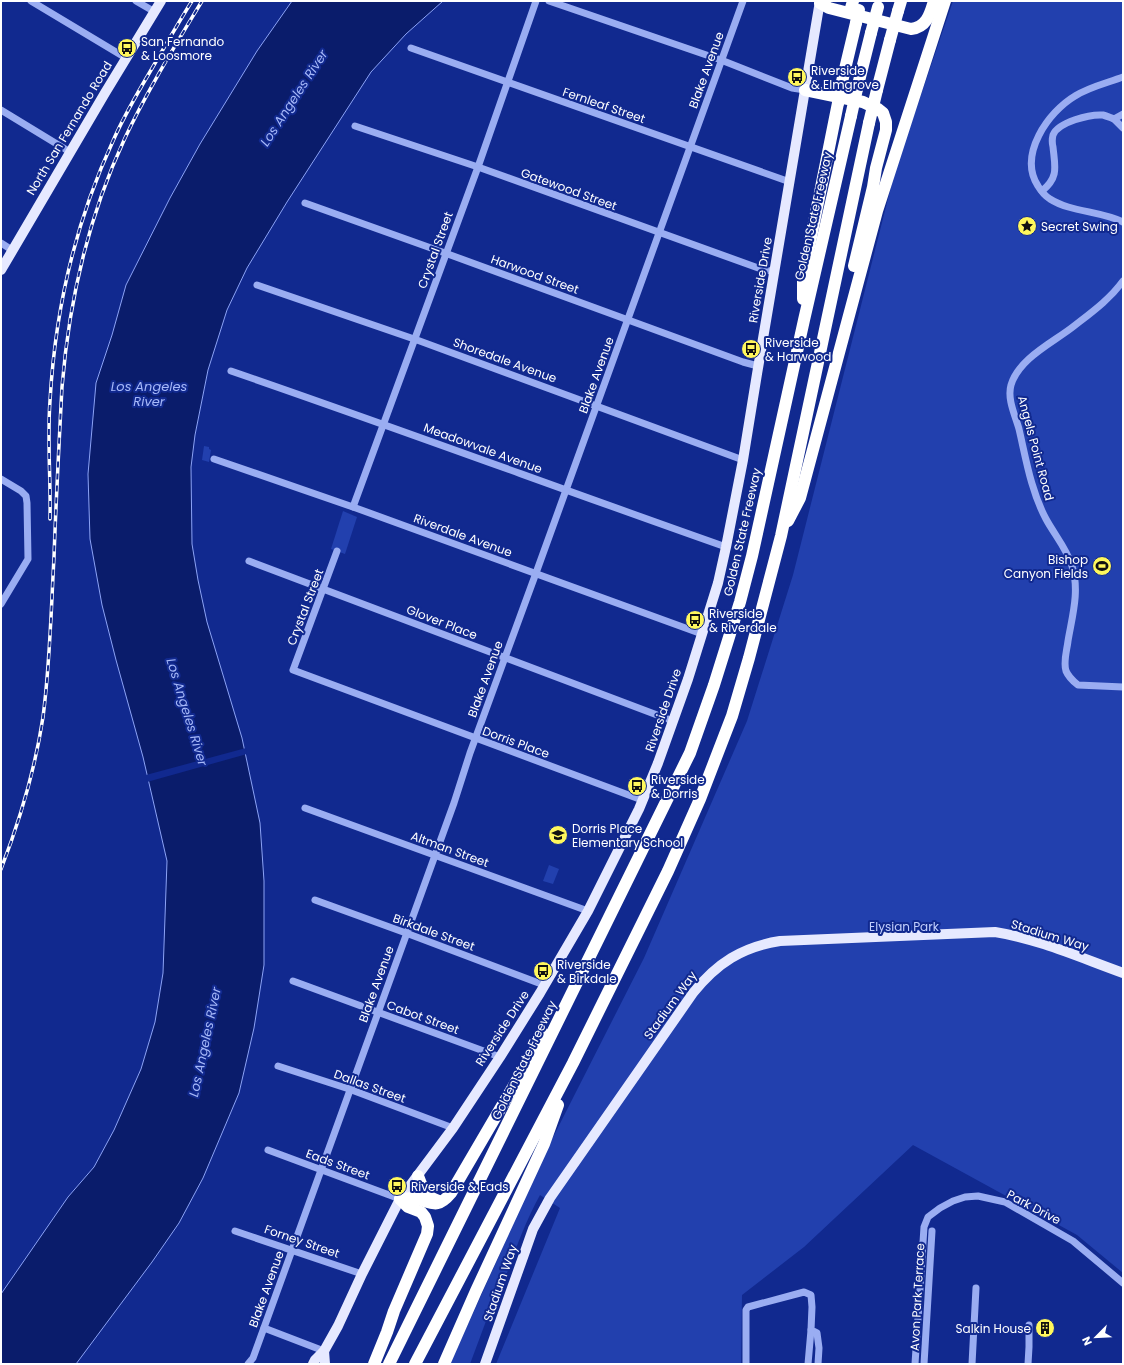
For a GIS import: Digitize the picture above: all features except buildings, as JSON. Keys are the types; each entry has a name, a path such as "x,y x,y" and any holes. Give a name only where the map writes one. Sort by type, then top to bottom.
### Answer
{"highway":[{"path":"922,25 929,1"},
{"path":"819,2 829,8 907,29 915,29 927,21 934,1"},
{"path":"781,536 800,498 878,211 945,1"},
{"name":"Golden State Freeway","path":"389,1364 690,753 714,685 740,602 752,556 804,320 878,4"},
{"path":"804,320 803,277 847,59 856,5"},
{"path":"416,1364 573,1063 668,871 700,799 732,716 781,536 869,123 899,6"},
{"path":"805,90 863,102 883,113 886,122 886,130 845,305 842,339"},
{"path":"400,1199 413,1198 430,1203 436,1203 442,1201 451,1193 561,1004 582,974"},
{"path":"444,1364 544,1144 573,1063"},
{"path":"418,1176 422,1188 428,1196 432,1199 442,1201"},
{"path":"374,1364 394,1311 427,1234 428,1226 421,1212 408,1207 400,1199"},
{"path":"425,1364 437,1338 453,1293"}],"main road":[{"name":"North San Fernando Road","path":"1,270 161,1"},
{"name":"Riverside Drive","path":"313,1364 324,1351 338,1326 362,1274 400,1199 453,1128 500,1057 588,911 642,800 658,763 688,680 718,583 726,547 743,460 819,2"},
{"name":"Stadium Way","path":"485,1364 526,1246 533,1229 550,1198 693,993 713,970 725,961 751,948 766,943 780,941 995,932 1030,940 1123,973"},
{"path":"324,1351 325,1364"}],"street":[{"path":"30,1 126,58"},
{"path":"136,1 155,12"},
{"name":"Crystal Street","path":"353,506 445,253 478,167 506,83 536,1"},
{"path":"550,1 721,60 792,88 805,90"},
{"name":"Blake Avenue","path":"248,1364 252,1358 264,1328 349,1089 435,855 475,738 536,574 743,1"},
{"name":"Fernleaf Street","path":"411,48 506,83 790,182"},
{"path":"1123,77 1075,96 1058,109 1044,126 1036,139 1032,159 1033,176 1042,192 1050,199 1066,206 1090,211 1123,222"},
{"path":"1,110 70,152"},
{"path":"1114,119 1123,114"},
{"path":"1042,192 1051,183 1055,174 1052,141 1053,135 1057,130 1071,121 1090,116 1103,115 1114,119 1123,128"},
{"name":"Gatewood Street","path":"356,126 478,167 761,269 775,272"},
{"name":"Harwood Street","path":"305,204 445,253 743,362 758,366"},
{"path":"1,243 12,250"},
{"name":"Angels Point Road","path":"1123,280 1108,299 1025,362 1016,374 1011,385 1010,395 1013,412 1038,504 1072,566 1076,592 1065,665 1066,671 1072,681 1078,685 1123,687"},
{"name":"Shoredale Avenue","path":"257,285 414,339 597,405 743,460"},
{"name":"Meadowvale Avenue","path":"231,371 726,547"},
{"name":"Riverdale Avenue","path":"214,459 353,506 702,634"},
{"path":"1,480 21,491 26,496 28,559 1,604"},
{"name":"Crystal Street","path":"293,670 337,551"},
{"name":"Glover Place","path":"249,561 673,721"},
{"name":"Dorris Place","path":"293,670 642,800"},
{"name":"Altman Street","path":"305,808 588,911"},
{"name":"Birkdale Street","path":"315,900 544,985"},
{"name":"Cabot Street","path":"293,981 500,1057"},
{"name":"Dallas Street","path":"278,1066 349,1089 453,1128"},
{"name":"Eads Street","path":"268,1150 400,1199"},
{"name":"Park Drive","path":"915,1364 924,1227 928,1217 953,1201 965,1197 978,1196 1005,1202 1073,1241 1123,1283"},
{"name":"Forney Street","path":"235,1230 362,1274"},
{"name":"Avon Park Terrace","path":"924,1364 932,1231"},
{"path":"972,1364 976,1288"},
{"path":"746,1364 746,1310 748,1307 804,1292 811,1295 812,1307 808,1364"},
{"path":"1028,1364 1029,1325"},
{"path":"264,1328 324,1351"},
{"path":"811,1330 817,1333 819,1348 818,1364"}],"green space":[{"name":"Elysian Park","path":"953,1 1123,1 1123,1273 1077,1235 913,1145 804,1247 742,1295 741,1364 496,1364 560,1208 540,1195 521,1235 496,1305 492,1305 470,1364 450,1364 543,1157 644,958 747,721 793,575 895,171"},
{"path":"204,446 209,447 211,450 209,462 202,460"},
{"path":"343,511 357,517 345,554 331,549"},
{"path":"549,865 559,869 553,884 543,881"}],"water":[{"name":"Los Angeles River","path":"292,1 443,1 406,34 371,72 287,202 247,268 227,310 208,370 195,435 191,467 192,544 198,580 207,622 242,738 260,823 264,881 264,965 254,1028 239,1093 203,1178 179,1223 152,1262 76,1364 1,1364 1,1294 68,1197 94,1167 114,1130 141,1069 155,1022 163,973 167,861 143,757 102,605 90,539 88,474 96,383 112,335 126,285 170,198 200,144 257,51"}],"pier":[{"path":"246,748 247,754 147,782 146,775"}],"railway":[{"path":"50,519 50,401 57,334 69,268 88,204 120,126 192,1"},
{"path":"1,869 26,794 36,756 43,717 50,637 62,387 65,355 75,291 82,260 101,198 125,138 152,86 202,1"}],"place":[{"name":"San Fernando & Loosmore","path":"127,48"},
{"name":"Riverside & Elmgrove","path":"797,77"},
{"name":"Secret Swing","path":"1027,226"},
{"name":"Riverside & Harwood","path":"751,349"},
{"name":"Bishop Canyon Fields","path":"1102,566"},
{"name":"Riverside & Riverdale","path":"695,620"},
{"name":"Riverside & Dorris","path":"637,786"},
{"name":"Dorris Place Elementary School","path":"558,835"},
{"name":"Riverside & Birkdale","path":"543,971"},
{"name":"Riverside & Eads","path":"397,1186"},
{"name":"Salkin House","path":"1045,1328"}]}
